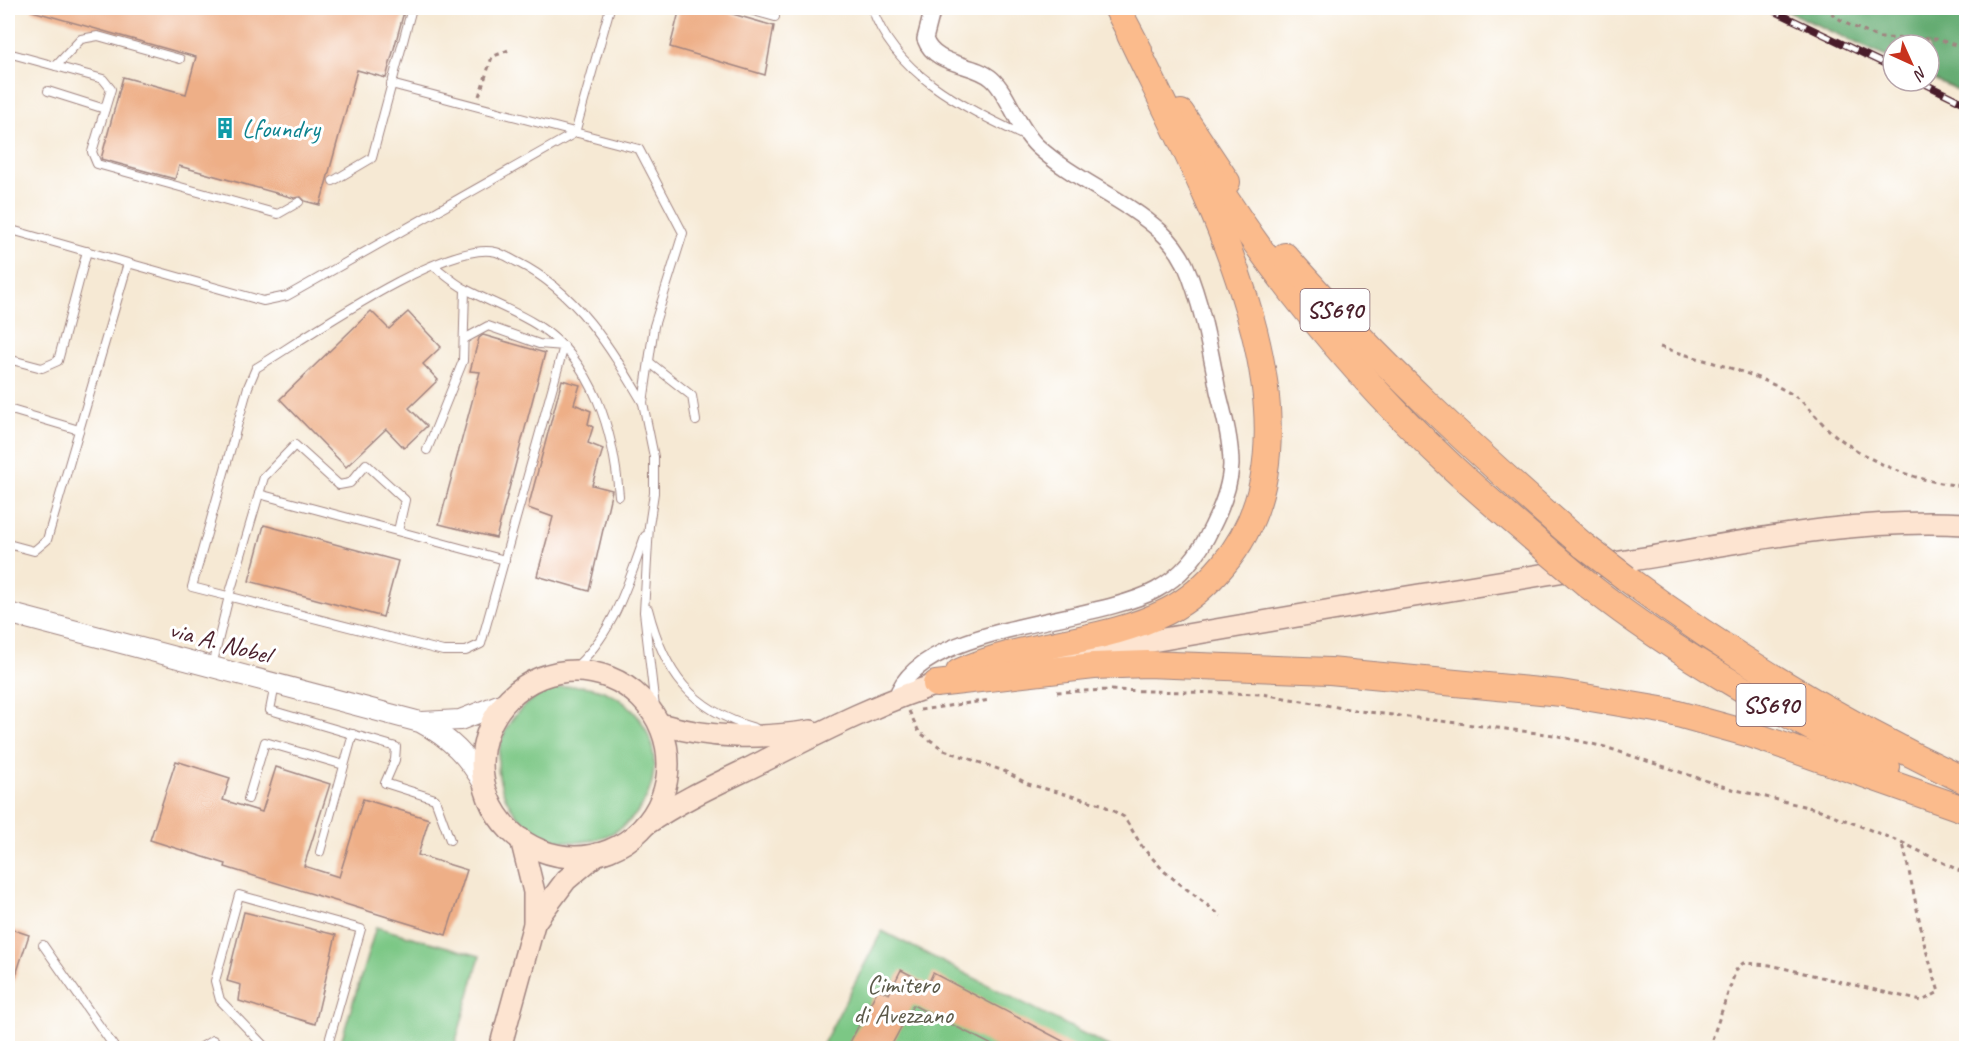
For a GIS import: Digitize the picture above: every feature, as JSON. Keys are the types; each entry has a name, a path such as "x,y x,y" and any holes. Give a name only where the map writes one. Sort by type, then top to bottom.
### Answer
{"highway":[{"name":"SS690","path":"1117,8 1219,189 1294,292 1387,402 1451,466 1550,554 1636,621 1725,679 1839,742 1966,807"},
{"name":"SS690","path":"1131,34 1234,192 1299,271 1419,396 1495,469 1584,546 1688,623 1794,690 1966,781"},
{"path":"936,684 1005,655 1120,629 1168,611 1196,591 1225,563 1244,536 1259,499 1267,459 1268,427 1259,358 1244,294 1214,214 1131,34"},
{"path":"936,684 1076,668 1147,664 1330,671 1561,693 1647,707 1729,728 1966,807"},
{"path":"1906,750 1966,774"}],"main road":[{"path":"645,825 660,802 668,777 668,750 658,720 640,696 620,681 596,673 571,671 546,675 524,686 506,702 493,721 485,742 482,764 485,786 493,807 505,825 521,839 545,852 571,857 597,854 624,843 645,825 693,795 835,724 936,684 996,668 1293,615 1798,534 1870,525 1966,524"},
{"path":"658,720 686,732 728,737 789,734 835,724"},
{"path":"521,839 534,892 534,924"},
{"path":"500,1048 534,924 542,908 566,880 597,854"}],"street":[{"path":"896,699 901,685 911,671 950,649 982,638 1133,600 1159,589 1181,572 1203,545 1219,512 1228,487 1231,468 1229,441 1206,335 1192,282 1182,258 1156,228 1050,157 1031,139 992,79 942,57 927,44 926,34 933,8"},
{"name":"via A. Nobel","path":"8,613 420,722"},
{"path":"420,722 460,720 506,702"},
{"path":"420,722 440,733 464,754 485,786"}],"lane":[{"path":"333,181 372,158 412,8"},
{"path":"8,229 263,301 287,296 575,133 610,8"},
{"path":"744,8 775,17"},
{"path":"872,8 886,39 910,68 927,82 981,114 1031,139"},
{"path":"56,66 81,39 98,36 180,59"},
{"path":"8,53 103,79 111,89 93,152 97,164 278,214 299,202"},
{"path":"391,84 639,149 683,233 654,326 643,403"},
{"path":"48,91 105,109"},
{"path":"8,359 42,368 58,361 87,251"},
{"path":"564,346 481,644 466,651 443,651 192,587 248,387 256,368 386,288 471,252 496,252 528,268 558,288 586,316 615,355 643,403 654,457 654,493 649,526 645,595 646,637 658,720"},
{"path":"8,544 34,551 47,540 128,263"},
{"path":"434,266 465,289 538,326 564,346 595,395 610,431 619,496"},
{"path":"427,450 463,361 465,289"},
{"path":"464,339 488,326 539,344 564,346"},
{"path":"649,362 692,396 696,422"},
{"path":"8,409 79,430"},
{"path":"212,668 229,596 264,477 295,445 339,485 350,483 366,464 405,500 398,531"},
{"path":"259,494 505,560"},
{"path":"571,671 599,644 610,624 649,526"},
{"path":"645,595 654,631 664,657 692,696 712,711 737,723 789,734"},
{"path":"275,685 270,710 396,747 395,760 384,783 435,799 450,840"},
{"path":"320,852 353,734"},
{"path":"248,799 265,742 344,765"},
{"path":"266,1048 220,1000 215,981 239,896 362,929 327,1048"},
{"path":"43,945 115,1048"},
{"path":"200,1048 213,1040 222,1048"}],"path":[{"path":"1824,8 1845,23 1879,38 1936,39 1966,48"},
{"path":"476,106 492,57 511,49"},
{"path":"1660,346 1771,382 1797,397 1846,443 1900,472 1950,485 1966,486"},
{"path":"1053,693 1110,690 1262,694 1360,711 1554,735 1605,747 1728,788 1820,810 1903,843 1966,874"},
{"path":"996,699 928,711 907,707 919,732 944,750 1004,771 1029,784 1101,804 1124,817 1143,848 1165,872 1221,915"},
{"path":"1709,1048 1736,970 1743,963 1770,965 1922,1001 1939,992 1925,947 1903,843"}],"green space":[{"path":"1780,8 1966,8 1966,94 1941,83 1941,33 1881,33 1881,54"},
{"path":"576,686 591,687 606,692 631,709 648,734 653,749 653,779 648,794 631,819 606,836 591,841 576,842 561,841 546,836 521,819 504,794 499,779 498,764 499,749 504,734 521,709 546,692 561,687"},
{"path":"376,927 480,956 454,1048 339,1048"},
{"name":"Cimitero di Avezzano","path":"882,931 1112,1048 821,1048"}],"building":[{"name":"Lfoundry","path":"32,8 405,8 386,78 357,70 320,205 305,201 301,197 294,198 179,166 175,179 101,159 123,77 186,94 196,57 32,11"},
{"path":"680,8 712,8 774,26 765,75 670,47"},
{"path":"371,311 389,329 408,312 441,347 423,364 438,380 409,408 427,426 404,448 386,429 346,467 280,399"},
{"path":"483,335 545,353 496,538 439,524 480,372 470,371 479,338"},
{"path":"562,380 580,385 574,404 591,411 588,424 593,427 588,443 603,449 592,485 612,490 589,591 537,576 553,517 528,508"},
{"path":"264,525 398,561 383,617 249,581"},
{"path":"176,761 230,778 223,800 262,812 276,767 330,784 304,866 339,877 363,799 429,819 418,855 467,870 446,935 225,867 226,864 150,840"},
{"path":"244,912 336,935 315,1024 239,1001 241,985 227,981"},
{"path":"8,928 29,935 10,993 8,992"},
{"path":"901,970 928,984 933,973 1076,1048 998,1048 913,1005 890,1048 847,1048 878,989 889,994"}],"railway":[{"path":"1768,8 1881,62"},
{"path":"1941,92 1966,104"}],"place":[{"name":"Lfoundry","path":"225,128"}]}
